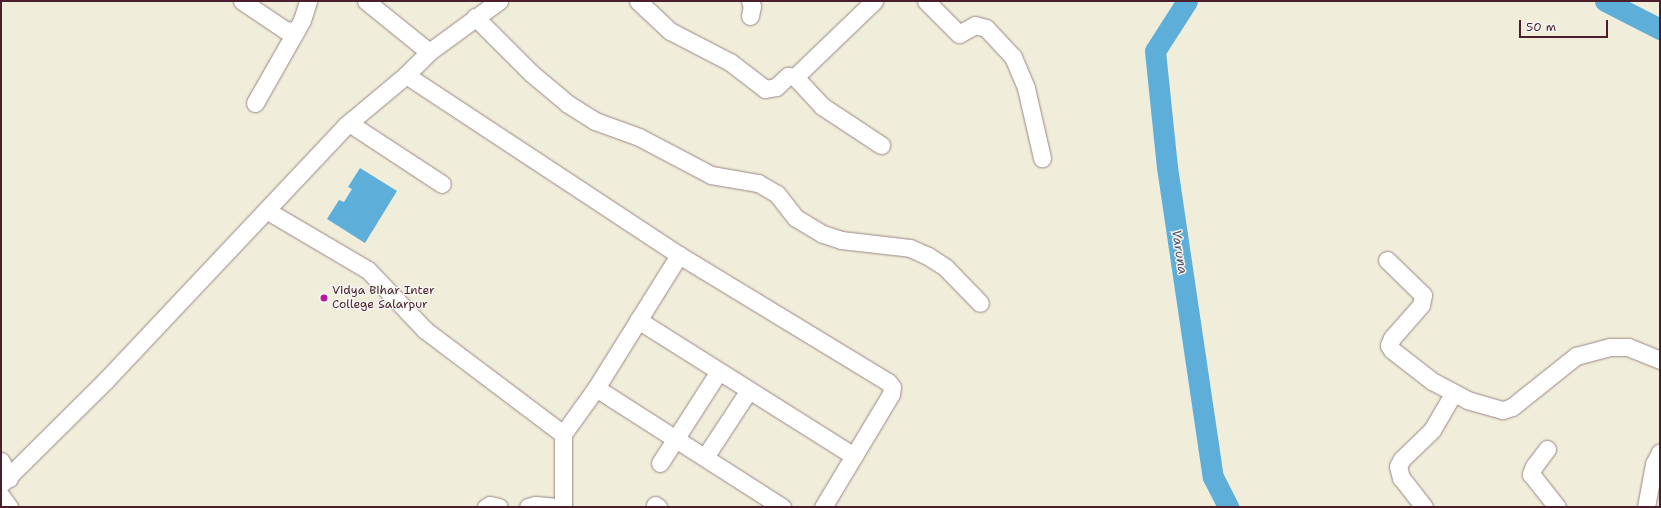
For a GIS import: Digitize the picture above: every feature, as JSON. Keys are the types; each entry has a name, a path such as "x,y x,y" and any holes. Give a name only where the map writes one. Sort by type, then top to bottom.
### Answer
{"street":[{"path":"242,1 285,30 292,31 297,29"},
{"path":"255,103 297,29 308,1"},
{"path":"366,1 429,52"},
{"path":"5,481 106,380 349,123 406,75 429,52 475,17 499,1"},
{"path":"638,1 670,31 730,62 765,89 776,87 788,76 795,77 822,106 881,145"},
{"path":"795,77 874,1"},
{"path":"926,1 959,34 975,25 986,28 1013,57 1026,88 1042,158"},
{"path":"475,17 531,72 568,104 595,121 638,136 711,175 758,183 778,194 796,218 823,234 841,240 890,244 910,248 928,256 945,267 980,303"},
{"path":"406,75 679,255 888,382 892,387 891,394 823,507"},
{"path":"349,123 442,184"},
{"path":"266,210 368,270 425,330 563,434"},
{"path":"563,507 563,434 596,388 679,255"},
{"path":"1387,260 1423,295 1421,305 1392,338 1389,345 1432,381 1454,394 1503,410 1528,395 1576,356 1610,347 1628,347 1660,360"},
{"path":"638,320 854,456"},
{"path":"660,463 719,371"},
{"path":"596,388 782,507"},
{"path":"705,458 749,390"},
{"path":"1424,507 1401,478 1398,466 1402,459 1432,430 1454,394"},
{"path":"1547,449 1534,466 1531,474 1557,507"},
{"path":"1646,507 1654,464 1660,452"},
{"path":"1,461 5,481"},
{"path":"1,496 10,507"},
{"path":"486,507 490,505 499,507"},
{"path":"528,507 535,505 560,507"}],"water":[{"path":"360,168 397,191 365,243 327,219 339,200 344,202 352,189 348,187"}],"waterway":[{"name":"Varuna","path":"1187,1 1155,51 1167,167 1213,477 1228,507"},
{"name":"Varuna","path":"1605,1 1660,29"}],"place":[{"name":"Vidya Bihar Inter College Salarpur","path":"324,298"}]}
